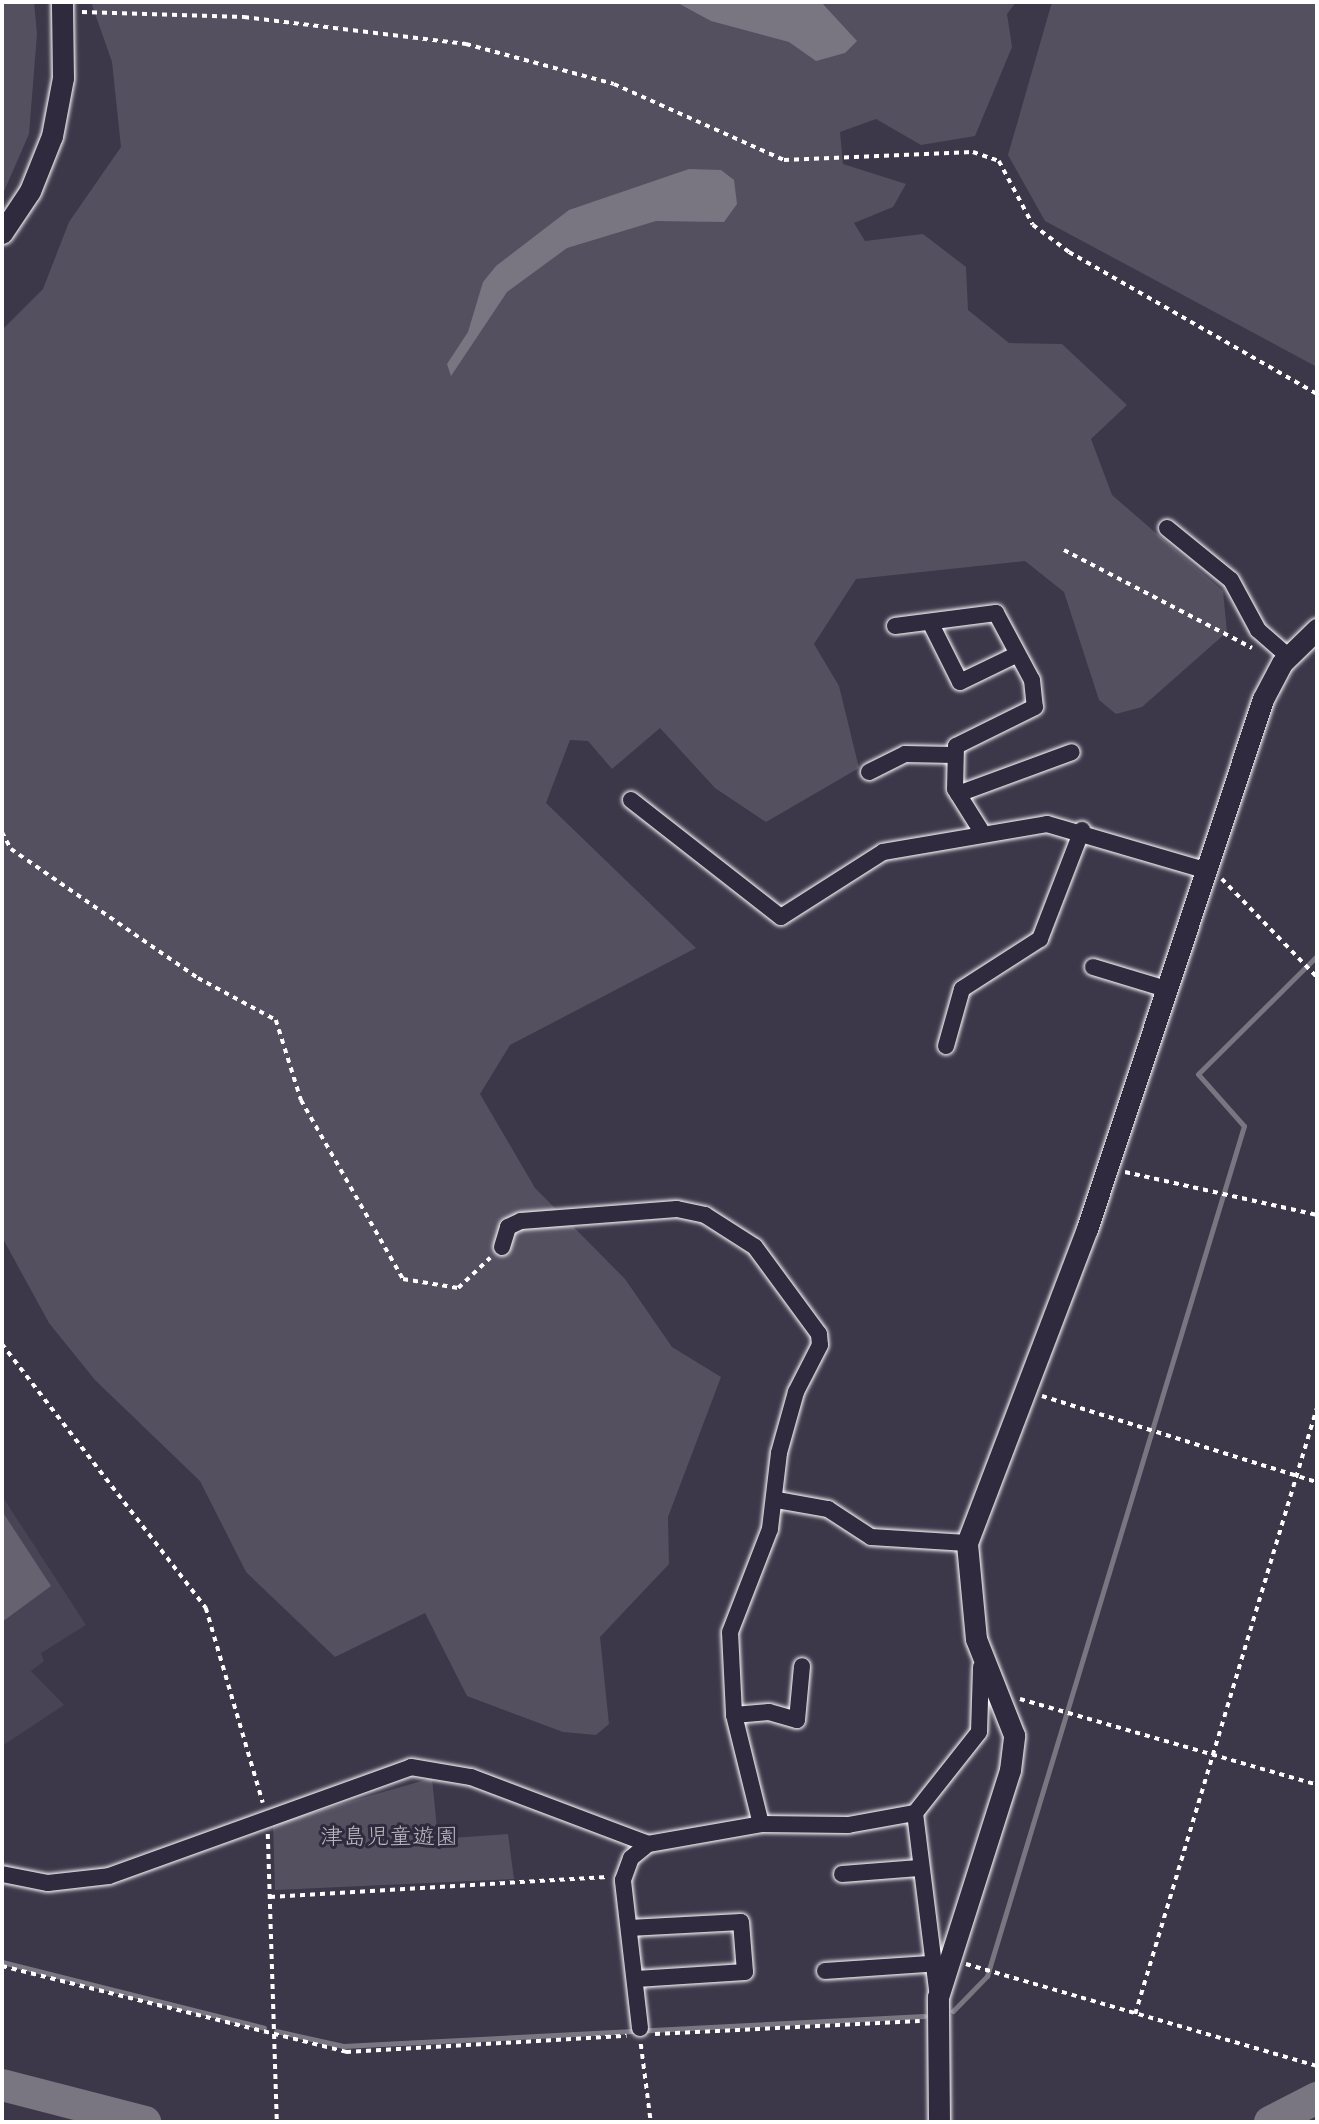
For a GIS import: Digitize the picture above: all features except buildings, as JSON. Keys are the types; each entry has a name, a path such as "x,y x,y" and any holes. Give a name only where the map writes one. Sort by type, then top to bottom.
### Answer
{"street":[{"path":"2,233 30,191 52,136 63,78 62,2"},
{"path":"1167,528 1231,580 1258,630 1285,660"},
{"path":"895,626 996,613 1032,680 1035,707 964,738 954,755 958,794 982,832"},
{"path":"930,622 960,682 1018,654"},
{"path":"939,2122 936,2020 938,1997 1010,1770 1014,1735 980,1651 967,1594 967,1543 1108,1168 1205,866 1285,660 1317,629"},
{"path":"958,794 1072,752"},
{"path":"869,772 905,754 954,755"},
{"path":"631,800 781,917 883,852 982,832 1047,824 1082,830 1205,866"},
{"path":"946,1046 962,989 1040,940 1082,830"},
{"path":"1093,967 1166,989"},
{"path":"502,1247 508,1227 521,1221 677,1209 705,1215 755,1247 820,1345 789,1417 777,1500 730,1632 734,1715 761,1824"},
{"path":"777,1500 828,1509 871,1537 967,1543"},
{"path":"938,1997 929,1964 915,1814 979,1732 980,1651"},
{"path":"734,1715 797,1720 802,1666"},
{"path":"2,1874 78,1882 429,1766 648,1844"},
{"path":"640,2031 624,1876 631,1858 648,1844 761,1824 848,1825 915,1814"},
{"path":"842,1874 919,1868"},
{"path":"629,1928 741,1922 745,1972 636,1979"},
{"path":"825,1971 929,1964"}],"path":[{"path":"82,12 244,17 466,44 601,79 784,160 973,152 999,161 1033,225 1069,252 1317,394"},
{"path":"1064,550 1285,660"},
{"path":"2,832 11,849 198,978 275,1020 301,1100 403,1279 458,1288 502,1247"},
{"path":"1205,866 1317,977"},
{"path":"1108,1168 1317,1215"},
{"path":"2,1344 206,1608 268,1819 277,2122"},
{"path":"1025,1391 1317,1482"},
{"path":"1135,2014 1210,1754 1317,1407"},
{"path":"998,1692 1317,1785"},
{"path":"270,1897 624,1876"},
{"path":"2,1966 346,2052 640,2031 936,2020"},
{"path":"985,1969 1317,2066"},
{"path":"640,2031 650,2122"}],"shaded area":[{"path":"676,2 821,2 857,41 845,53 816,61 789,42 711,21"},
{"path":"689,169 721,170 734,180 737,204 724,222 656,221 567,248 507,292 451,376 447,364 468,332 483,282 496,266 569,210"},
{"path":"2,1496 86,1625 41,1653 44,1661 31,1671 64,1705 2,1746"}],"green space":[{"path":"2,2 34,2 37,34 29,134 2,196"},
{"path":"91,2 1016,2 1007,14 1012,47 975,136 921,145 876,119 840,132 843,164 906,184 893,207 854,223 865,241 923,234 966,267 968,310 1009,343 1062,344 1127,405 1091,439 1112,495 1223,591 1227,632 1142,707 1116,714 1099,700 1064,592 1025,561 856,579 814,644 839,686 859,768 766,822 715,788 660,728 612,769 588,741 570,740 546,803 696,948 510,1045 480,1094 535,1188 625,1279 672,1347 721,1377 668,1517 669,1564 600,1637 609,1724 596,1735 563,1732 467,1696 425,1613 335,1657 246,1572 200,1481 95,1380 49,1323 2,1237 2,330 43,289 69,222 121,147 112,62"},
{"path":"1052,2 1317,2 1317,367 1045,221 1008,155"},
{"name":"津島児童遊園","path":"432,1778 438,1839 508,1834 514,1879 275,1890 273,1824"}],"waterway":[{"path":"953,2011 987,1976 1244,1126 1198,1074 1317,956"},
{"path":"2,1962 264,2028"},
{"path":"276,2031 343,2046 924,2016"},
{"path":"2,2085 145,2122"},
{"path":"1270,2122 1317,2098"}]}
